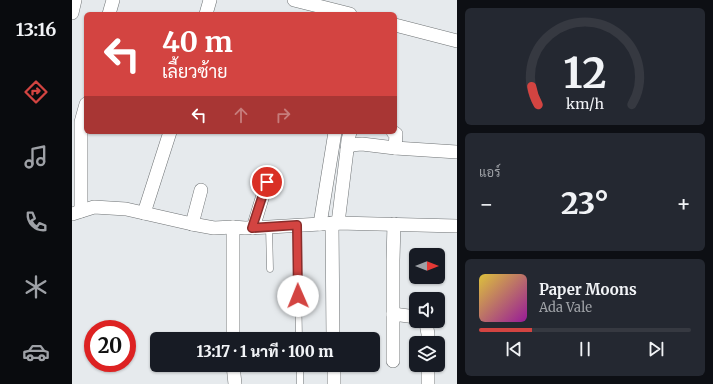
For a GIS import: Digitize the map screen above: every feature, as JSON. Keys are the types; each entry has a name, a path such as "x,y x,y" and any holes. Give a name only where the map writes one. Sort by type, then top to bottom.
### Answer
{"street":[{"path":"72,13 75,0"},
{"path":"110,12 113,0"},
{"path":"207,12 210,0"},
{"path":"294,0 342,12"},
{"path":"397,26 457,41"},
{"path":"84,111 81,122 77,212 94,207 126,208 214,228 252,228 330,224 457,226"},
{"path":"144,213 169,134"},
{"path":"333,332 330,224 326,191 335,134"},
{"path":"330,224 342,192 350,134"},
{"path":"394,148 396,134"},
{"path":"347,150 350,145 362,144 394,148 457,152"},
{"path":"252,228 267,182"},
{"path":"192,224 201,190"},
{"path":"326,191 342,192"},
{"path":"393,361 394,224"},
{"path":"233,227 233,332"},
{"path":"393,314 409,316"},
{"path":"234,372 235,384"},
{"path":"334,372 334,384"},
{"path":"428,372 428,384"}],"lane":[{"path":"297,225 299,332"},
{"path":"270,227 270,269"},
{"path":"300,372 300,384"}],"route":[{"path":"267,182 252,228 297,225 298,296"}]}
